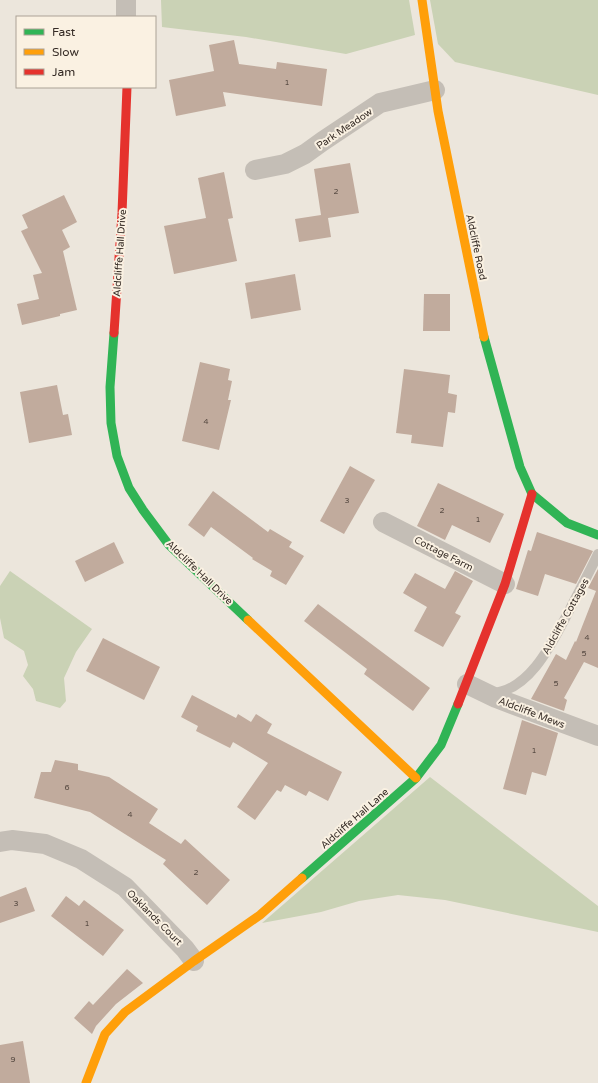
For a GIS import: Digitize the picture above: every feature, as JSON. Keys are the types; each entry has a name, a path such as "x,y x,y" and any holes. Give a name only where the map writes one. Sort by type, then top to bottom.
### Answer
{"street":[{"path":"126,0 126,16"},
{"name":"Aldcliffe Road","path":"422,0 438,111 487,350 520,467 532,494"},
{"name":"Aldcliffe Hall Drive","path":"127,88 122,213 110,387 111,423 117,456 129,488 169,545 416,778"},
{"name":"Park Meadow","path":"255,170 285,164 305,154 380,103 435,90"},
{"path":"532,494 567,523 598,535"},
{"name":"Aldcliffe Hall Lane","path":"86,1083 105,1034 125,1012 260,915 416,778 441,745 467,684 505,584 532,494"},
{"name":"Cottage Farm","path":"383,522 505,584"},
{"name":"Aldcliffe Mews","path":"467,684 496,698 598,736"},
{"name":"Oaklands Court","path":"0,842 12,840 45,844 81,859 125,887 185,949 194,961"}],"lane":[{"name":"Aldcliffe Cottages","path":"486,693 502,692 517,684 536,665 550,646 598,554"}],"green space":[{"path":"161,0 409,0 415,35 346,54 246,37 162,27"},
{"path":"430,0 598,0 598,95 455,62 438,44"},
{"path":"10,571 92,629 76,652 64,678 66,701 60,708 36,701 33,689 23,676 28,665 24,651 4,638 0,618 0,586"},
{"path":"430,777 598,906 598,932 445,900 398,895 359,901 321,912 262,923"}],"building":[{"path":"234,40 239,64 276,69 277,62 327,69 322,106 223,92 226,106 176,116 169,80 214,71 209,45"},
{"path":"350,163 359,213 328,218 331,237 299,242 295,219 321,215 314,169"},
{"path":"224,172 233,218 228,219 237,261 174,274 164,226 206,218 198,178"},
{"path":"64,195 77,222 62,230 70,247 63,251 77,310 60,314 60,316 22,325 17,304 39,299 33,275 42,273 21,231 28,228 22,215"},
{"path":"295,274 301,310 251,319 245,283"},
{"path":"424,294 450,294 450,331 423,331"},
{"path":"200,362 230,369 228,380 232,381 228,400 231,400 219,450 182,441"},
{"path":"404,369 450,375 448,393 457,395 455,413 448,412 443,447 411,443 412,435 396,433"},
{"path":"57,385 63,415 68,414 72,435 29,443 20,392"},
{"path":"350,466 375,480 344,534 320,521"},
{"path":"438,483 504,514 490,543 452,525 445,540 417,526"},
{"path":"213,491 268,532 270,529 292,542 289,547 304,556 286,585 270,576 272,571 252,559 253,558 211,527 204,537 188,525"},
{"path":"537,532 593,551 576,584 545,574 538,596 516,589 528,550 531,551"},
{"path":"114,542 124,563 85,582 75,561"},
{"path":"598,569 598,668 584,662 564,698 567,700 564,711 531,699 556,654 566,660 575,641 576,642 596,591 588,588"},
{"path":"455,571 473,581 455,613 461,616 443,647 414,631 427,607 403,593 415,573 445,589"},
{"path":"318,604 430,688 413,711 364,674 367,669 304,621"},
{"path":"103,638 160,667 144,700 86,671"},
{"path":"192,695 236,718 238,714 251,722 256,714 272,724 267,733 342,772 328,801 309,791 306,796 285,785 281,792 277,790 255,820 237,807 268,763 233,742 230,748 196,731 198,726 181,717"},
{"path":"522,720 558,733 546,776 532,772 526,795 503,789"},
{"path":"55,760 78,764 78,770 109,777 158,809 149,823 181,844 185,839 230,880 207,905 163,864 166,860 90,812 34,798 41,772 51,772"},
{"path":"26,887 35,911 0,923 0,897"},
{"path":"66,896 79,906 84,900 124,930 103,956 51,916"},
{"path":"127,969 143,983 116,1004 96,1026 92,1034 74,1018 89,1001 93,1005"},
{"path":"23,1041 30,1083 0,1083 0,1045"}],"traffic: fast":[{"path":"114,333 110,387 111,423 117,456 129,488 169,545 248,620"},
{"path":"484,337 520,467 532,494 567,523 598,535"},
{"path":"302,878 416,778 441,745 458,704"}],"traffic: slow":[{"path":"422,0 438,111 484,337"},
{"path":"248,620 416,778"},
{"path":"86,1083 105,1034 125,1012 260,915 302,878"}],"traffic: jam":[{"path":"114,333 122,213 127,88"},
{"path":"458,704 505,584 532,494"}]}
